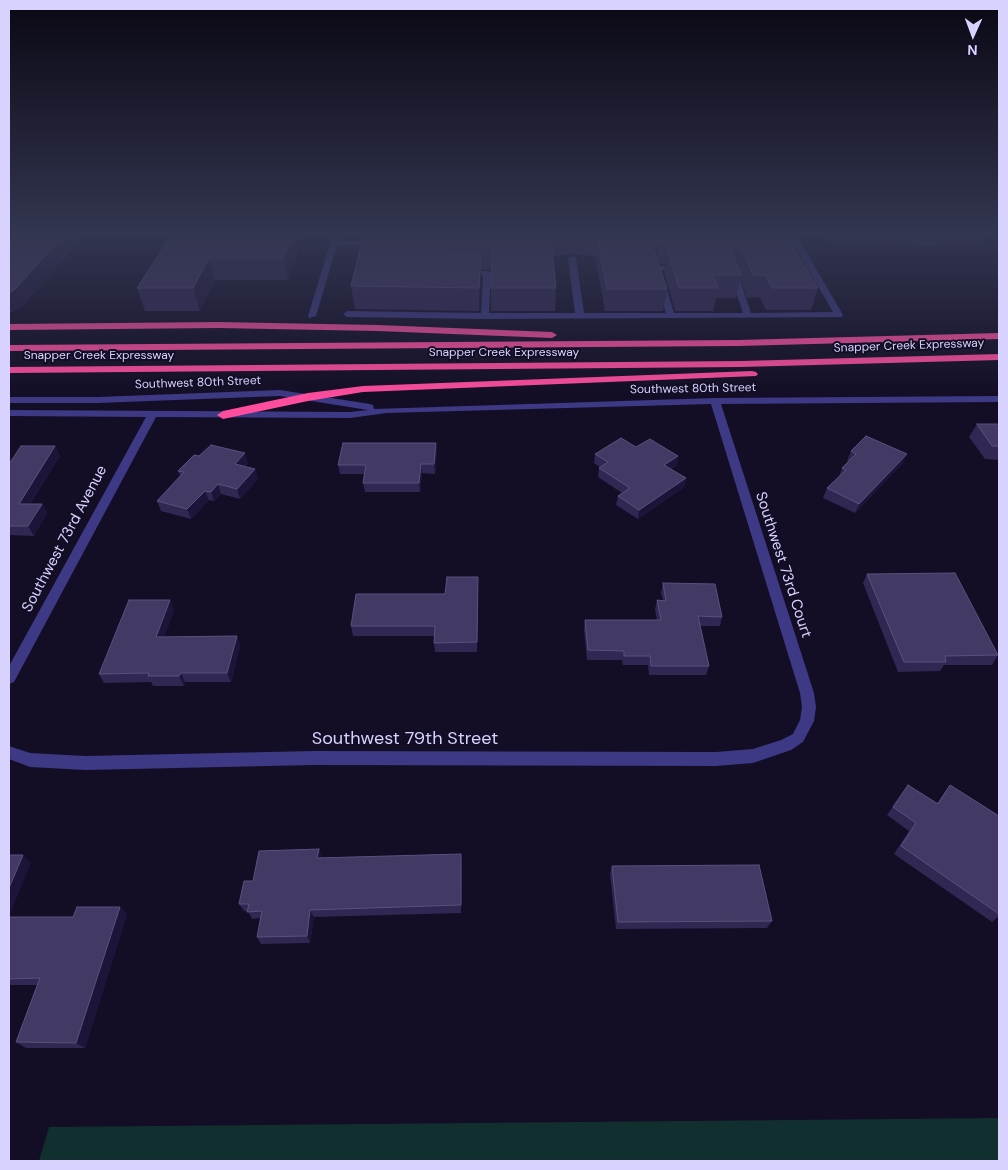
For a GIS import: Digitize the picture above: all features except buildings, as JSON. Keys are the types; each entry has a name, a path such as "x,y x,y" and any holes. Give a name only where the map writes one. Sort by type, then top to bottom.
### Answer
{"highway":[{"path":"9,327 218,325 378,328 738,343"},
{"name":"Snapper Creek Expressway","path":"9,348 738,343 999,336"},
{"name":"Snapper Creek Expressway","path":"9,370 651,366 880,362 999,357"},
{"path":"223,415 308,397 379,388 846,371 880,362"}],"street":[{"path":"312,316 320,289"},
{"path":"485,316 486,289"},
{"path":"576,289 580,316"},
{"path":"662,289 671,316"},
{"path":"739,289 748,316"},
{"path":"347,314 839,316 823,289"},
{"name":"Southwest 80th Street","path":"9,400 125,399 264,393 290,394 387,410"},
{"name":"Southwest 80th Street","path":"9,413 151,416 350,415 387,410 715,401 999,398"},
{"name":"Southwest 73rd Court","path":"715,401 807,693 809,707 807,721 798,738"},
{"name":"Southwest 73rd Avenue","path":"9,678 151,416"},
{"name":"Southwest 79th Street","path":"9,753 30,760 85,764 314,758 716,759 753,756 771,752 798,738"}],"green space":[{"path":"999,1118 999,1161 39,1161 49,1127"}]}
